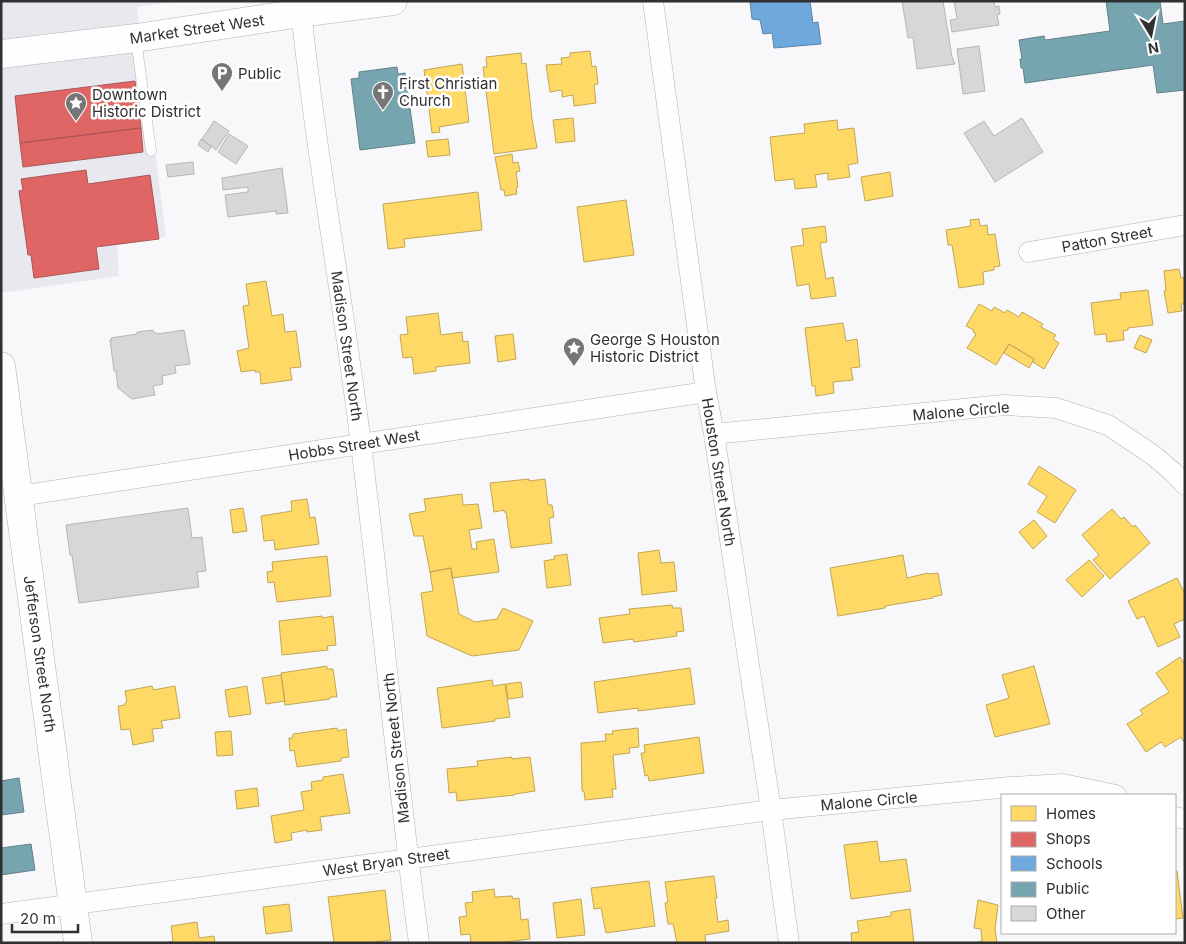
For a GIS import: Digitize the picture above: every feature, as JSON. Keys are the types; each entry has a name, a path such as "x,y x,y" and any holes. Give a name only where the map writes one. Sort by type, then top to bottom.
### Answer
{"main road":[{"name":"Market Street West","path":"1,54 136,38 300,7 392,1"},
{"name":"Jefferson Street North","path":"1,366 10,497 74,904 78,943"}],"street":[{"name":"Houston Street North","path":"653,1 706,392 771,810 788,943"},
{"name":"Madison Street North","path":"300,7 361,444 419,943"},
{"name":"Patton Street","path":"1029,252 1185,225"},
{"name":"Hobbs Street West","path":"10,497 706,392"},
{"name":"Malone Circle","path":"714,434 1003,406 1056,408 1108,425 1153,455 1185,485"},
{"name":"Malone Circle","path":"771,810 1010,787 1063,784 1111,794"},
{"name":"West Bryan Street","path":"1,914 771,810"}],"lane":[{"path":"136,38 151,151"}],"shaded area":[{"name":"Downtown Historic District","path":"1,1 180,1 137,7 166,237 117,245 119,276 1,293"}],"building: Homes":[{"path":"590,51 592,67 596,66 598,84 594,85 596,103 574,106 573,95 562,97 562,90 550,92 546,65 562,64 561,58 570,57 570,53"},
{"path":"521,53 522,64 526,63 537,148 494,154 483,67 487,67 486,57"},
{"path":"462,64 469,122 439,127 440,132 432,133 424,70"},
{"path":"573,118 575,141 556,143 553,120"},
{"path":"837,120 838,130 854,128 858,163 848,165 850,177 828,180 828,173 815,175 817,187 795,189 794,179 775,181 770,137 805,133 804,124"},
{"path":"448,139 450,155 428,157 426,141"},
{"path":"512,154 513,163 518,162 520,171 516,172 517,194 505,196 504,190 501,190 495,157"},
{"path":"890,172 893,196 865,201 861,177"},
{"path":"478,192 482,230 404,239 405,247 388,249 383,204"},
{"path":"626,200 634,255 584,262 577,207"},
{"path":"979,219 980,226 987,225 988,235 995,234 1000,266 994,267 994,270 983,272 984,284 959,288 952,245 948,245 946,230 971,226 970,220"},
{"path":"825,226 827,242 820,243 826,279 833,277 836,296 811,299 809,284 797,286 791,247 804,245 802,229"},
{"path":"1179,269 1181,278 1185,277 1185,306 1181,304 1182,311 1168,313 1164,291 1166,291 1164,271"},
{"path":"266,281 272,316 283,314 285,332 296,331 301,367 290,368 292,380 261,384 260,372 255,372 255,370 241,372 237,351 249,348 243,306 249,305 246,284"},
{"path":"1148,290 1153,325 1128,328 1128,330 1123,331 1124,340 1107,342 1106,334 1095,335 1091,303 1121,299 1120,293"},
{"path":"979,304 992,311 994,307 1005,313 1007,310 1019,317 1022,312 1043,324 1041,327 1056,335 1053,339 1059,343 1044,369 1033,362 1034,359 1009,344 996,365 967,348 976,334 973,332 974,330 966,326"},
{"path":"438,313 441,335 462,332 463,342 468,341 470,363 436,367 436,371 414,374 412,357 403,358 400,335 408,334 406,317"},
{"path":"843,323 846,341 857,339 860,367 851,368 853,380 833,382 834,393 816,396 815,386 812,386 805,328"},
{"path":"513,334 516,359 498,362 495,336"},
{"path":"1140,335 1152,340 1146,353 1134,348"},
{"path":"1009,344 1034,359 1029,368 1004,353"},
{"path":"1039,466 1076,490 1055,523 1037,512 1047,496 1028,484"},
{"path":"529,479 529,481 545,479 548,505 552,505 554,517 549,518 552,543 511,548 506,512 504,510 494,512 490,483"},
{"path":"462,494 463,505 478,504 482,528 469,530 472,549 477,549 476,542 494,539 499,572 452,578 451,568 430,572 423,536 414,536 409,514 426,511 424,499"},
{"path":"307,499 310,518 315,517 319,544 275,550 274,540 264,541 261,516 292,511 291,501"},
{"path":"243,508 247,531 233,533 230,510"},
{"path":"1112,509 1121,519 1124,517 1133,527 1135,525 1150,543 1110,579 1093,560 1099,555 1082,535"},
{"path":"1034,520 1047,536 1033,549 1019,532"},
{"path":"659,550 661,563 674,562 677,591 642,595 638,553"},
{"path":"567,554 571,585 547,588 544,561 555,559 554,556"},
{"path":"903,555 907,578 928,573 938,573 942,595 838,616 830,568"},
{"path":"327,556 331,596 277,602 274,582 268,583 267,572 273,571 272,562"},
{"path":"1089,560 1104,576 1082,597 1066,580"},
{"path":"451,568 459,614 475,622 497,619 503,608 533,621 519,650 472,656 427,636 421,593 433,591 430,572"},
{"path":"1177,578 1185,594 1185,619 1174,624 1180,637 1158,647 1144,616 1137,619 1128,601"},
{"path":"672,605 673,608 681,608 684,631 676,632 677,636 634,642 633,639 603,643 599,618 630,614 629,609"},
{"path":"322,616 323,618 333,616 336,645 327,646 328,650 282,655 279,621"},
{"path":"1180,657 1185,665 1185,740 1183,741 1181,737 1165,747 1161,742 1146,752 1127,724 1143,714 1140,710 1169,692 1156,673"},
{"path":"327,666 327,669 333,669 337,697 285,705 281,673"},
{"path":"1034,666 1050,724 995,737 986,705 1009,698 1002,675"},
{"path":"690,668 695,704 638,711 638,708 598,713 594,682"},
{"path":"281,675 285,701 266,704 262,678"},
{"path":"492,680 493,686 505,684 510,717 495,719 495,721 442,728 437,688"},
{"path":"521,682 523,697 508,699 506,684"},
{"path":"152,686 153,690 175,686 180,718 161,721 163,728 152,729 154,741 133,745 130,729 121,730 118,706 125,705 127,702 125,691"},
{"path":"247,686 251,714 229,717 225,690"},
{"path":"337,728 338,731 346,729 349,757 341,758 341,761 297,767 294,750 290,751 289,738 293,738 293,734"},
{"path":"638,728 639,747 629,748 630,753 613,755 616,789 612,789 613,797 585,800 584,791 582,791 581,743 606,741 605,734 613,734 612,731"},
{"path":"231,731 233,755 217,756 215,732"},
{"path":"699,737 704,773 649,781 648,775 645,776 641,753 645,753 644,745"},
{"path":"512,757 512,759 530,757 535,791 457,801 456,792 449,793 447,769 478,766 477,761"},
{"path":"343,774 350,813 320,817 322,830 291,833 292,840 275,843 271,816 304,810 301,792 312,790 311,782 323,780 323,777"},
{"path":"257,788 259,806 237,809 235,791"},
{"path":"877,841 880,862 906,859 911,891 851,899 844,845"},
{"path":"1176,872 1183,918 1176,919"},
{"path":"714,876 718,922 728,920 729,931 705,935 706,943 677,943 673,924 668,924 665,903 668,902 665,882"},
{"path":"649,881 655,926 606,933 601,908 594,909 591,888"},
{"path":"494,889 495,897 512,896 513,899 519,898 521,920 528,919 530,939 498,943 471,943 470,934 461,935 459,917 467,916 465,903 473,902 472,892"},
{"path":"385,890 391,940 369,943 334,943 328,897"},
{"path":"581,899 585,935 557,938 553,903"},
{"path":"978,900 998,905 995,929 997,943 975,943 982,941 981,929 974,928"},
{"path":"289,904 292,931 266,934 263,907"},
{"path":"910,909 914,943 852,943 851,933 859,932 857,921 891,916 891,912"},
{"path":"197,922 199,938 214,936 215,943 166,943 173,941 171,926"}],"building: Shops":[{"path":"135,81 141,128 20,143 15,96"},
{"path":"141,128 143,152 23,167 20,143"},
{"path":"86,170 88,184 150,175 159,239 96,247 99,269 34,278 31,255 28,255 19,191 23,190 21,179"}],"building: Schools":[{"path":"810,1 813,23 818,22 821,44 774,48 772,33 763,34 760,20 752,19 750,2"}],"building: Public":[{"path":"1106,1 1160,1 1163,24 1185,21 1185,90 1157,93 1153,65 1025,83 1023,68 1021,68 1020,59 1022,59 1019,40 1044,36 1045,40 1110,31"},
{"name":"First Christian Church","path":"397,67 398,74 405,73 415,143 360,150 351,79 359,78 359,72"},
{"path":"19,778 24,812 1,815 1,781"},
{"path":"31,844 35,870 1,875 1,848"}],"building: Other":[{"path":"902,1 943,1 952,57 955,64 917,69 913,37 908,38"},
{"path":"954,1 994,1 995,7 999,6 1000,14 997,15 999,25 952,32 950,20 957,19"},
{"path":"979,46 985,91 963,94 957,49"},
{"path":"1022,118 1043,152 995,182 964,133 984,121 994,136"},
{"path":"214,121 229,131 216,150 202,139"},
{"path":"229,134 248,146 236,164 218,152"},
{"path":"201,139 211,147 208,152 198,145"},
{"path":"193,162 194,174 168,177 166,165"},
{"path":"282,168 288,213 276,214 276,211 228,217 225,195 248,192 248,187 223,190 222,178"},
{"path":"153,330 157,334 184,330 190,364 175,366 176,373 162,376 163,384 153,386 155,395 132,399 118,388 110,340 112,341 111,338"},
{"path":"188,508 192,538 202,537 206,571 197,572 199,587 79,603 66,525"}],"place":[{"name":"Public","path":"222,92"},
{"name":"First Christian Church","path":"383,111"},
{"name":"Downtown Historic District","path":"76,122"},
{"name":"George S Houston Historic District","path":"574,367"}]}
